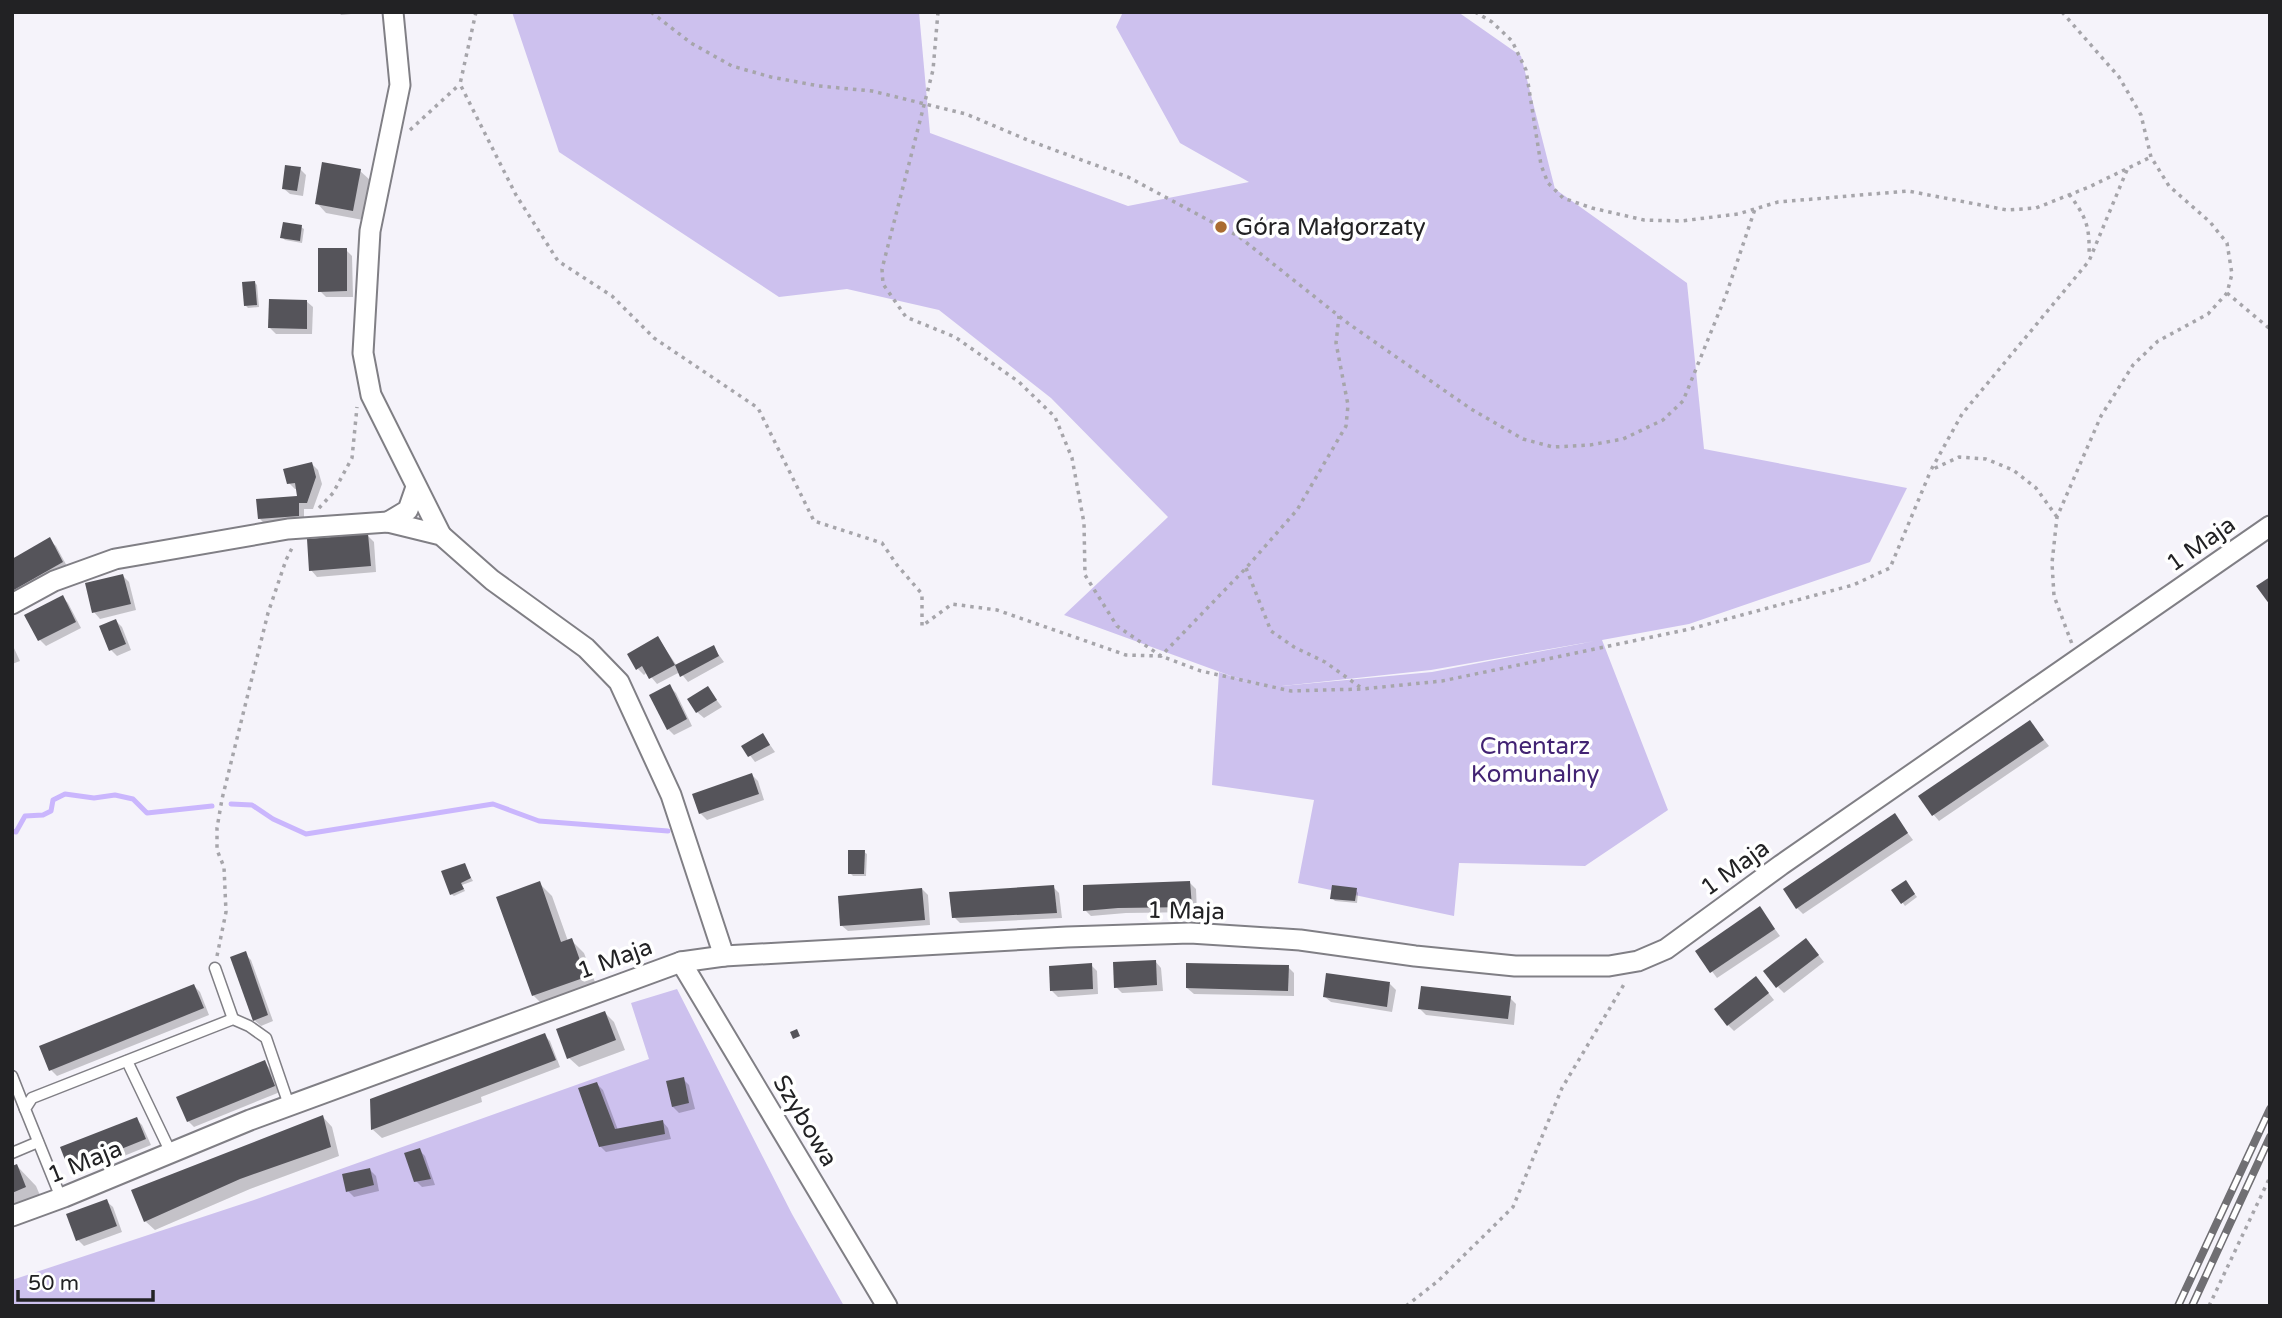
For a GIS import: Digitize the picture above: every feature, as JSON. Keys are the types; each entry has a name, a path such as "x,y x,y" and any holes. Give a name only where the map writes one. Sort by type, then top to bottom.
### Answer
{"street":[{"path":"393,12 400,85 370,231 363,353 371,395 441,535 492,580 586,648 619,682 671,794 724,956"},
{"path":"388,522 408,510 416,487"},
{"path":"12,604 54,581 115,559 303,526 388,522 441,535"},
{"name":"1 Maja","path":"12,1216 289,1105 681,962 724,956 1190,933 1300,940 1515,966 1609,965 1638,961 1666,949 1781,865 2270,526"},
{"name":"Szybowa","path":"681,962 887,1306"}],"lane":[{"path":"215,968 233,1019"},
{"path":"25,1109 32,1098 233,1019 266,1038 289,1105"},
{"path":"127,1061 172,1153"},
{"path":"12,1076 61,1198"},
{"path":"12,1153 38,1142"}],"path":[{"path":"386,151 460,84 476,12"},
{"path":"651,12 691,43 732,66 795,82 872,90 966,114 1030,141 1129,177 1238,236 1339,316 1471,409 1522,439 1553,447 1590,445 1623,439 1664,420 1684,401 1726,295 1755,209"},
{"path":"938,12 933,70 882,268 883,284 906,317 955,337 1019,382 1055,417 1075,471 1084,523 1085,575 1117,626 1161,656 1201,671 1291,691 1362,689 1442,681 1690,629 1853,585 1890,568 1931,470 1962,414 2089,261 2128,168"},
{"path":"1475,12 1492,22 1512,41 1527,70 1541,165 1548,183 1563,198 1644,220 1681,222 1738,214 1778,202 1908,191 2007,210 2036,208 2151,157"},
{"path":"2062,12 2119,78 2141,115 2151,157 2169,186 2210,222 2227,243 2232,274 2227,293 2208,314 2158,341 2133,365 2101,416 2057,517 2052,563 2054,596 2079,658"},
{"path":"460,84 516,195 558,261 612,296 654,338 758,408 814,521 882,544 922,594 922,626 952,604 997,610 1126,655 1161,656 1247,568 1297,510 1346,426 1348,405 1336,343 1339,316"},
{"path":"2069,194 2084,213 2090,236 2089,261"},
{"path":"2227,293 2270,330"},
{"path":"215,968 226,912 224,867 218,850 217,828 268,613 286,560 303,526 333,493 352,458 357,405"},
{"path":"1931,470 1959,457 1986,459 2013,470 2036,488 2057,517"},
{"path":"1247,568 1271,631 1294,648 1325,662 1362,689"},
{"path":"1406,1306 1438,1280 1513,1207 1562,1087 1638,961"},
{"path":"2209,1306 2270,1177"}],"green space":[{"name":"Cmentarz Komunalny","path":"512,12 919,12 930,133 1128,206 1249,182 1180,143 1116,27 1123,12 1458,12 1521,56 1555,189 1687,283 1704,449 1907,488 1870,562 1689,624 1602,640 1668,810 1585,866 1459,863 1454,916 1298,883 1314,800 1212,785 1219,672 1264,688 1064,615 1168,517 1051,398 939,310 847,289 779,297 559,152","holes":["1595,641 1432,672 1282,686 1431,670"]},
{"path":"677,989 792,1214 844,1306 12,1306 12,1280 254,1200 649,1059 631,1003"}],"building":[{"path":"322,162 361,169 353,211 315,204"},
{"path":"285,165 301,167 297,191 282,189"},
{"path":"283,222 302,225 300,241 280,238"},
{"path":"318,248 347,248 347,291 318,292"},
{"path":"255,281 257,305 244,306 242,282"},
{"path":"269,299 307,300 307,329 268,328"},
{"path":"312,462 316,477 307,503 299,503 299,516 258,519 256,499 297,496 295,483 287,484 283,469"},
{"path":"368,534 371,566 309,571 307,539"},
{"path":"50,537 63,562 12,591 12,559"},
{"path":"123,574 131,604 92,613 85,583"},
{"path":"2270,577 2270,605 2256,586"},
{"path":"63,595 76,622 38,641 24,615"},
{"path":"116,619 126,644 109,651 99,626"},
{"path":"658,636 675,665 649,679 642,666 636,670 627,654"},
{"path":"714,645 719,656 680,677 675,665"},
{"path":"670,684 687,719 667,730 649,695"},
{"path":"708,686 717,700 696,713 687,699"},
{"path":"2030,720 2044,740 1932,816 1918,796"},
{"path":"763,733 770,745 748,757 741,746"},
{"path":"752,773 759,794 699,814 692,794"},
{"path":"1895,813 1908,833 1796,909 1783,889"},
{"path":"848,850 865,850 864,874 848,874"},
{"path":"465,863 471,878 461,883 464,889 450,895 441,871"},
{"path":"1906,880 1915,894 1901,904 1891,890"},
{"path":"540,881 561,942 572,938 586,977 532,996 496,897"},
{"path":"1190,881 1192,907 1083,911 1083,885"},
{"path":"1054,885 1057,913 952,918 949,892"},
{"path":"1332,885 1357,888 1355,901 1330,899"},
{"path":"922,888 925,920 840,926 838,896"},
{"path":"1760,906 1775,929 1710,973 1695,951"},
{"path":"1806,938 1819,955 1776,988 1763,971"},
{"path":"246,951 268,1015 253,1021 230,957"},
{"path":"1156,960 1157,985 1114,988 1113,962"},
{"path":"1092,963 1093,989 1050,991 1049,966"},
{"path":"1186,963 1289,965 1288,991 1186,988"},
{"path":"1326,973 1390,982 1387,1007 1323,997"},
{"path":"1756,976 1769,993 1727,1026 1714,1009"},
{"path":"194,984 204,1008 49,1071 39,1046"},
{"path":"1421,986 1511,996 1508,1019 1418,1009"},
{"path":"605,1011 616,1040 567,1059 556,1029"},
{"path":"797,1029 800,1036 793,1039 790,1032"},
{"path":"545,1033 556,1060 371,1130 370,1099"},
{"path":"265,1060 275,1086 187,1122 176,1097"},
{"path":"684,1077 689,1103 672,1107 666,1081"},
{"path":"597,1082 615,1129 663,1120 665,1134 599,1147 578,1088"},
{"path":"323,1115 331,1147 240,1179 144,1222 131,1190"},
{"path":"137,1117 146,1139 69,1170 60,1147"},
{"path":"420,1148 431,1179 414,1182 404,1153"},
{"path":"17,1164 26,1187 12,1193 12,1166"},
{"path":"370,1168 374,1185 346,1192 342,1174"},
{"path":"107,1199 117,1226 76,1241 66,1214"}],"waterway":[{"path":"12,831 16,832 25,816 43,815 51,811 53,800 65,794 94,798 115,795 133,799 147,813 212,806"},
{"path":"231,804 252,805 273,819 306,834 493,804 539,821 668,831"}],"railway":[{"path":"2178,1306 2270,1109"},
{"path":"2192,1306 2270,1137"}],"place":[{"name":"Góra Małgorzaty","path":"1221,227"}]}
